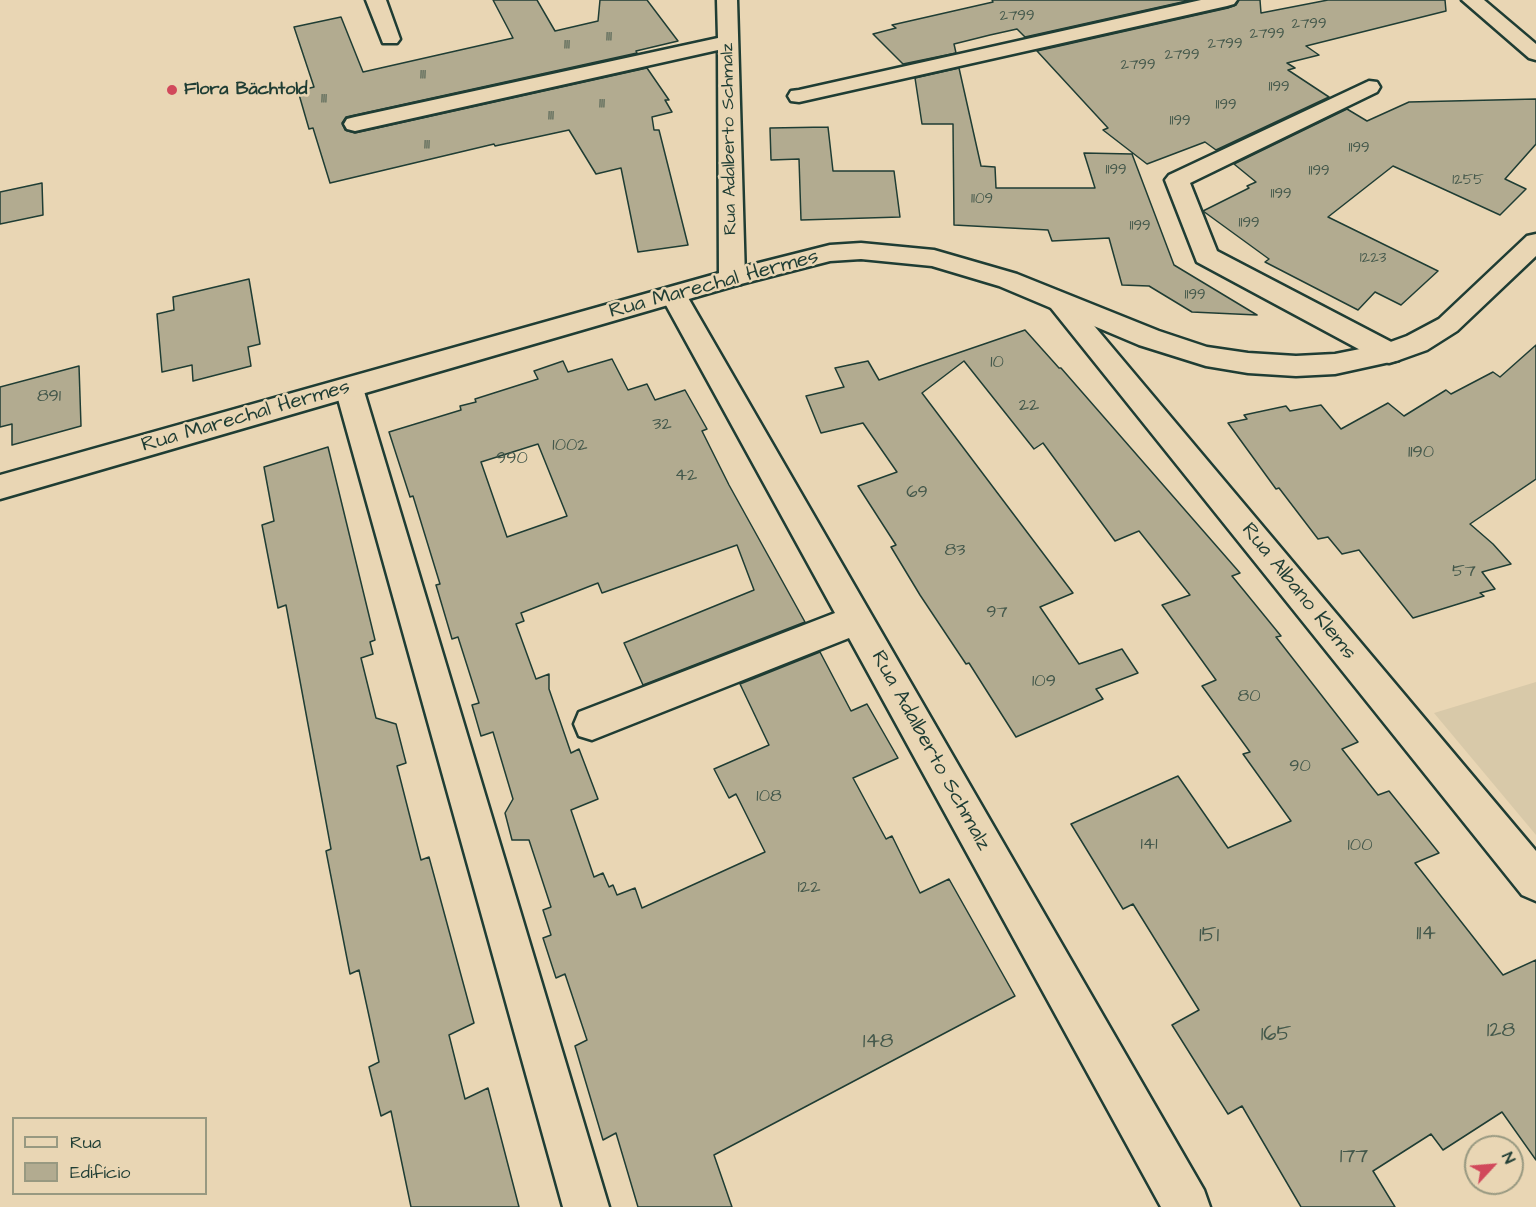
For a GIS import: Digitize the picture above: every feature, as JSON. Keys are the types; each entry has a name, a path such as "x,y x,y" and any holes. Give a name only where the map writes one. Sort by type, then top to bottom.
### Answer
{"street":[{"path":"390,39 376,2 399,0"},
{"name":"Rua Adalberto Schmalz","path":"727,0 732,278"},
{"path":"799,96 1227,0"},
{"path":"1472,0 1536,54"},
{"path":"355,124 728,42"},
{"path":"1369,87 1177,180 1206,256 1389,353"},
{"name":"Rua Marechal Hermes","path":"0,487 732,278 830,253 861,251 934,258 970,267 1149,338 1206,356 1248,363 1296,366 1335,364 1389,353 1417,343 1448,325 1536,242"},
{"name":"Rua Adalberto Schmalz","path":"674,296 1187,1207"},
{"name":"Rua Albano Klems","path":"1060,302 1536,881"},
{"path":"349,388 586,1207"},
{"path":"592,724 856,620"}],"shaded area":[{"path":"1536,682 1536,835 1434,713"}],"building":[{"path":"493,0 537,0 555,31 598,21 600,0 647,0 678,41 636,51 637,53 346,117 342,123 345,130 355,133 647,68 669,100 665,100 672,112 652,117 654,130 659,130 688,245 638,252 621,168 596,174 569,130 495,146 494,144 330,183 313,128 309,129 298,91 314,87 294,27 341,17 363,72 513,38"},
{"path":"992,0 1191,0 1025,37 1017,29 990,35 954,44 956,53 903,64 873,34 896,28 892,25 993,2"},
{"path":"1239,0 1260,0 1261,13 1328,0 1445,0 1446,11 1306,46 1319,55 1287,63 1295,68 1288,70 1329,97 1216,150 1205,142 1147,164 1103,130 1108,128 1037,51 1228,8 1236,5"},
{"path":"959,68 981,166 995,167 996,188 1095,188 1084,153 1132,154 1174,265 1257,315 1192,312 1149,286 1122,285 1109,238 1052,241 1048,230 954,225 953,124 922,124 915,78"},
{"path":"1536,99 1536,144 1505,179 1526,189 1500,215 1393,166 1328,217 1438,271 1401,305 1375,292 1358,310 1265,262 1269,259 1203,211 1249,188 1247,186 1256,182 1234,164 1347,109 1367,121 1409,102"},
{"path":"828,127 833,171 894,171 900,217 801,220 799,159 771,160 770,128"},
{"path":"42,183 43,215 0,224 0,192"},
{"path":"249,279 260,344 248,347 251,366 193,381 192,365 162,372 157,314 174,310 173,297"},
{"path":"1025,330 1240,573 1232,576 1281,636 1276,637 1358,742 1342,749 1378,795 1389,791 1439,853 1415,863 1503,975 1536,960 1536,1160 1524,1143 1524,1135 1518,1135 1502,1112 1443,1150 1431,1134 1373,1171 1395,1207 1301,1207 1242,1106 1228,1114 1172,1025 1199,1010 1133,904 1123,909 1071,824 1178,776 1228,848 1291,821 1243,754 1250,752 1202,686 1216,680 1162,605 1190,595 1139,531 1115,541 1043,443 1034,449 964,361 922,393 1073,593 1040,607 1079,664 1122,649 1138,673 1096,689 1103,699 1016,737 969,663 966,664 920,595 891,547 896,545 858,486 897,472 863,423 821,433 806,396 844,387 835,368 868,361 879,380"},
{"path":"1536,345 1536,479 1470,524 1511,564 1482,572 1495,589 1480,593 1484,596 1413,618 1359,550 1342,554 1328,537 1318,539 1279,488 1276,489 1228,423 1247,419 1244,415 1286,406 1290,411 1321,405 1341,429 1388,403 1404,416 1446,390 1451,394 1493,372 1500,377"},
{"path":"612,359 628,390 647,384 655,400 685,390 707,429 702,431 729,485 805,622 643,685 624,643 754,590 737,545 602,593 598,583 521,613 524,621 516,624 536,679 549,674 549,689 571,753 579,749 598,799 571,810 594,877 603,873 609,887 613,885 617,895 635,888 642,908 765,852 736,794 729,798 714,769 769,745 740,684 820,652 851,711 867,704 898,758 853,778 886,839 892,836 920,893 949,879 1015,996 714,1155 732,1207 638,1207 616,1133 603,1140 575,1046 587,1040 565,974 556,978 543,938 551,935 543,910 551,907 529,840 512,840 505,813 513,799 493,732 481,736 472,705 479,703 458,637 452,639 436,585 440,584 413,496 410,497 389,432 461,410 460,406 476,402 475,399 538,379 534,371 563,361 568,372","holes":["538,444 567,516 507,537 481,462"]},
{"path":"79,366 81,426 12,445 12,424 0,427 0,387"},
{"path":"328,447 375,640 370,642 373,654 361,658 376,718 396,724 406,763 397,766 421,860 429,857 474,1023 449,1035 465,1099 488,1088 519,1207 411,1207 391,1111 381,1116 369,1067 379,1062 359,970 350,974 326,851 331,849 286,605 278,608 262,525 274,521 264,467"}],"place":[{"name":"Flora Bächtold","path":"172,90"}]}
